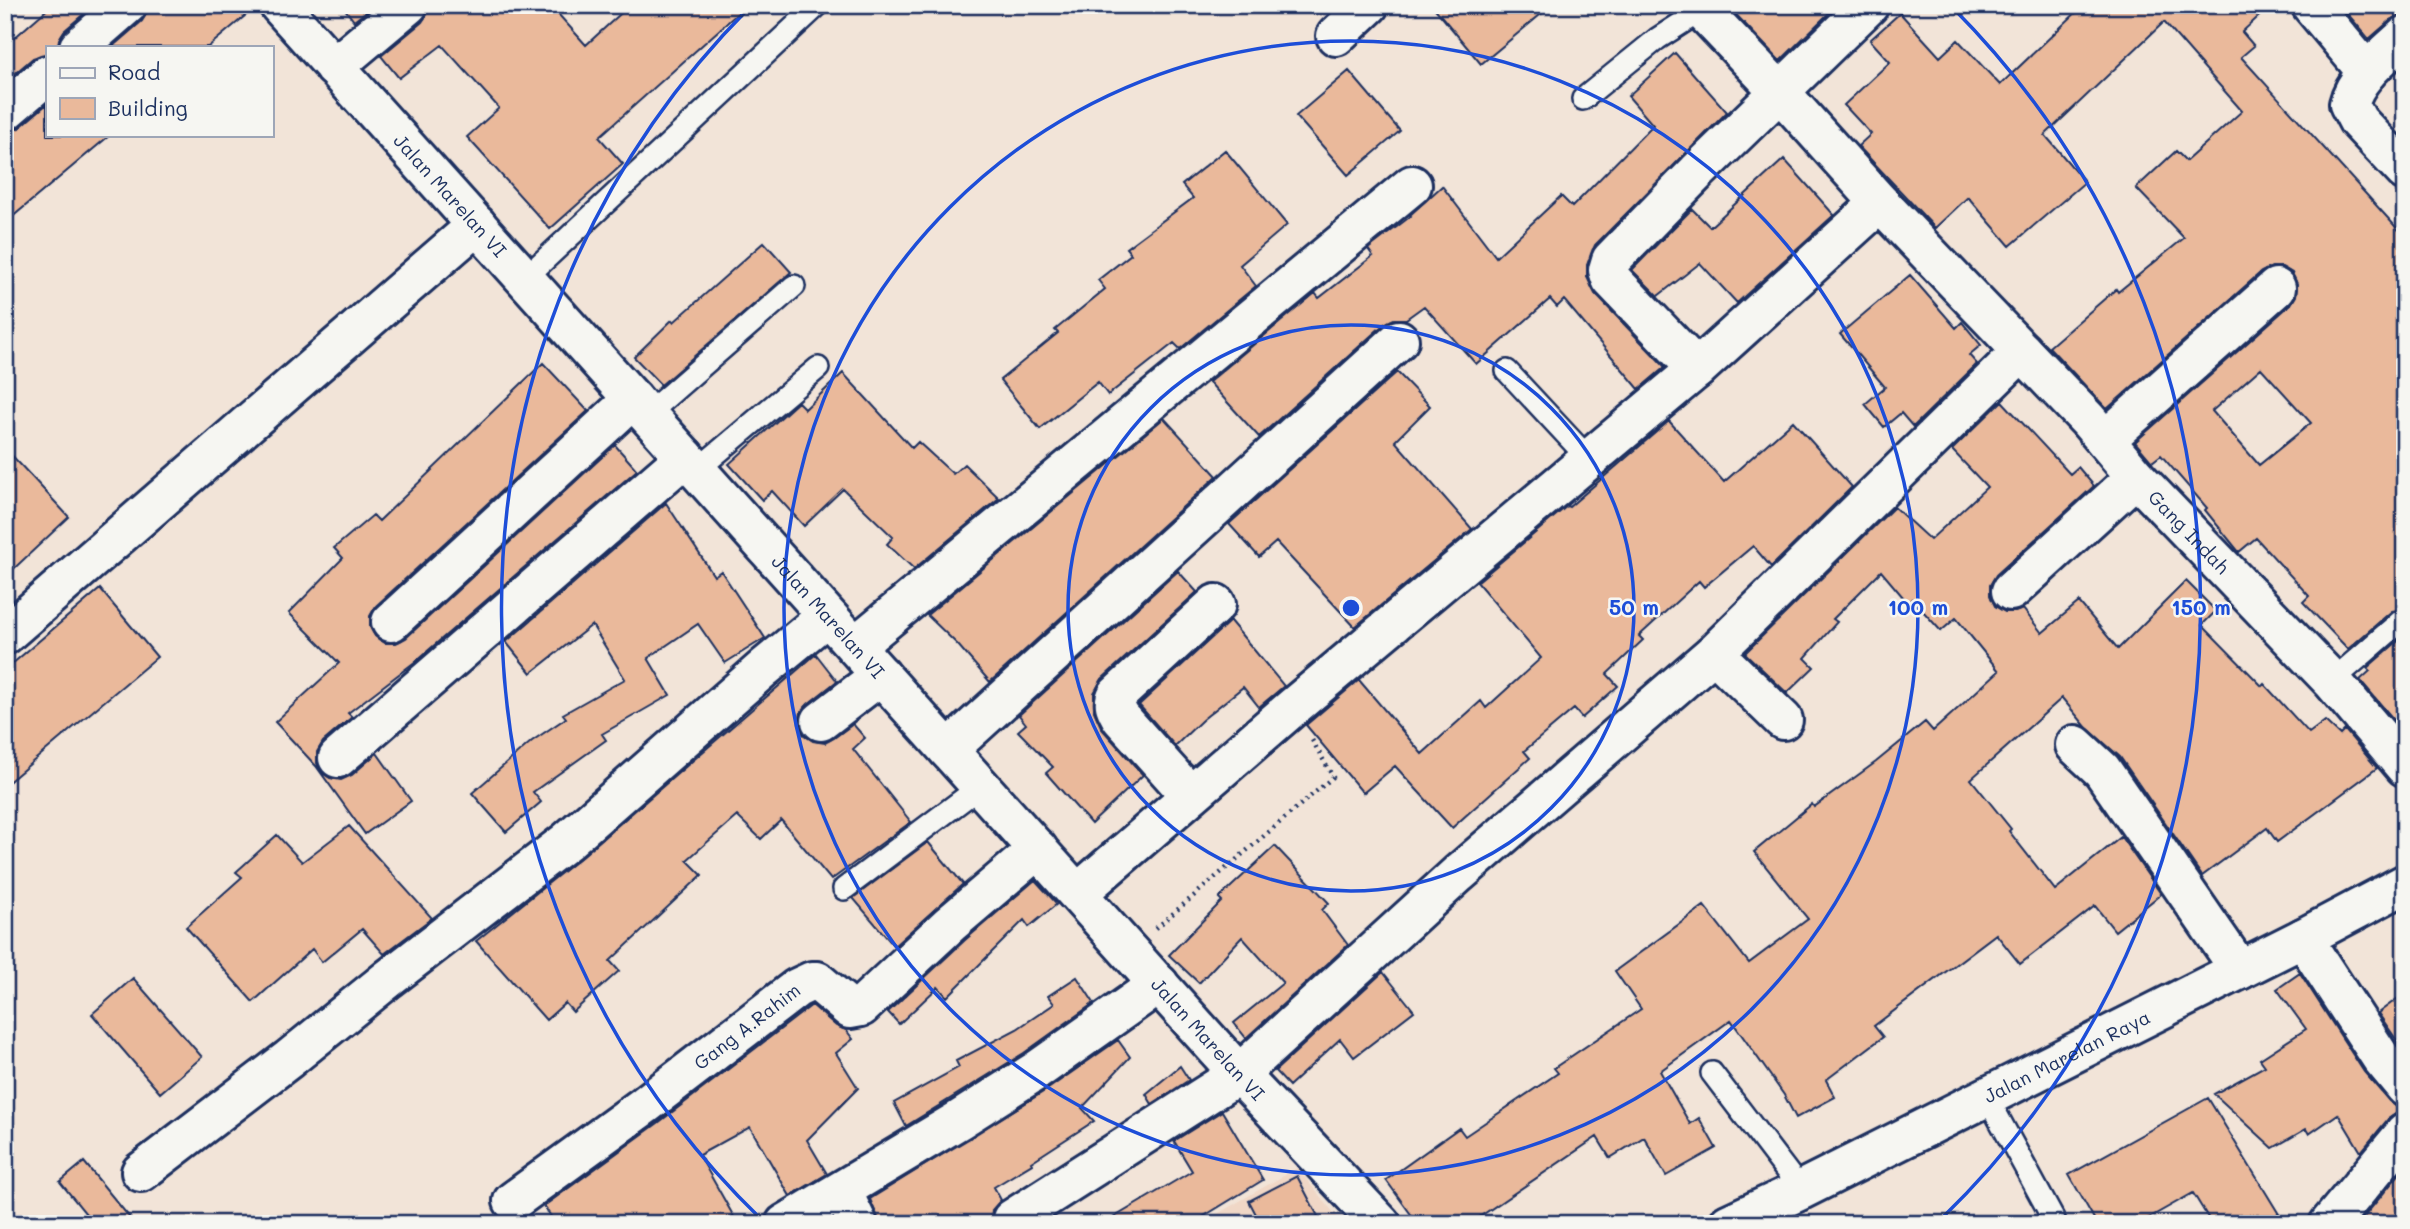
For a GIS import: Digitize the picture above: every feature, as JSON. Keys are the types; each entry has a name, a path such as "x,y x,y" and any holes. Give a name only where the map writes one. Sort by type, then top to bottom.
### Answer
{"street":[{"path":"80,46 127,5"},
{"name":"Jalan Marelan VI","path":"279,5 1239,1074 1381,1224"},
{"path":"334,67 408,5"},
{"path":"1336,36 1369,5"},
{"path":"1697,369 1611,279 1608,270 1611,260 1697,172 1869,5"},
{"path":"2311,5 2367,72"},
{"name":"Gang Indah","path":"1700,8 1880,203 2097,430 2136,477 2332,681 2405,767"},
{"path":"2405,36 2367,72 2352,92 2348,104 2351,111 2405,171"},
{"path":"5,111 46,76"},
{"path":"855,646 1412,186"},
{"path":"1077,893 1293,707 1697,369 1880,203"},
{"path":"5,635 477,225"},
{"path":"2097,430 2276,288"},
{"path":"948,750 1399,340"},
{"path":"1012,1219 1239,1074 1458,874 1714,653 2022,351"},
{"path":"391,622 640,407"},
{"path":"338,758 691,464"},
{"path":"2011,591 2136,477"},
{"path":"1191,796 1121,718 1114,701 1117,695 1216,604"},
{"path":"141,1172 566,842 827,616"},
{"path":"1714,653 1783,720"},
{"path":"821,721 881,675"},
{"path":"2075,745 2102,770 2240,970"},
{"name":"Gang A.Rahim","path":"513,1201 645,1105 797,988 817,981 850,1009 861,1007 950,924 1038,849"},
{"name":"Jalan Marelan Raya","path":"1728,1224 2240,970 2405,884"},
{"path":"2303,938 2381,1058 2405,1087"},
{"path":"785,1224 850,1207 1158,984"},
{"path":"2336,1221 2405,1133"}],"lane":[{"path":"537,292 818,5"},
{"path":"1583,99 1700,8"},
{"path":"640,407 794,286"},
{"path":"691,464 818,368"},
{"path":"1507,371 1589,459"},
{"path":"2332,681 2402,621"},
{"path":"844,889 981,786"},
{"path":"1712,1073 1801,1190"},
{"path":"1987,1097 2056,1224"}],"path":[{"path":"1129,951 1333,777 1293,707"}],"shaded area":[{"path":"1297,1168 1343,1224 1200,1224"}],"building":[{"path":"52,5 94,5 64,31 58,46 46,46 46,54 33,58 5,82 5,46"},
{"path":"148,5 258,5 209,46 113,46 142,21"},
{"path":"342,5 374,5 354,21"},
{"path":"429,5 550,5 586,45 630,5 747,5 599,137 623,164 550,229 467,137 499,108 442,45 399,78 381,56 422,22 428,13"},
{"path":"1432,5 1552,5 1481,64"},
{"path":"1727,5 1837,5 1780,61"},
{"path":"2084,5 2271,5 2242,32 2254,46 2241,57 2405,237 2405,609 2392,611 2348,649 2303,602 2309,596 2256,538 2239,552 2205,510 2207,508 2161,455 2152,462 2135,442 2291,304 2296,296 2297,284 2292,273 2282,267 2272,267 2261,272 2107,409 2049,347 2116,289 2118,292 2184,238 2136,188 2176,151 2186,161 2242,111 2164,22 2045,135 2085,182 2010,246 1968,197 1935,228 1858,146 1871,134 1844,105 1890,62 1870,40 1900,13 1940,57 1958,40 2000,85","holes":["2261,368 2311,423 2259,465 2212,411"]},
{"path":"2340,5 2405,5 2405,15 2391,20 2369,39"},
{"path":"1675,53 1727,112 1595,245 1587,265 1587,277 1595,294 1665,367 1639,389 1564,300 1557,307 1550,299 1476,364 1424,306 1406,319 1394,319 1384,324 1259,437 1209,382 1315,293 1319,298 1373,256 1368,249 1411,216 1442,186 1496,257 1561,196 1572,207 1653,125 1628,96"},
{"path":"1349,71 1400,131 1348,175 1296,116"},
{"path":"46,105 46,136 109,136 5,223 5,132 19,128"},
{"path":"1225,150 1287,225 1240,265 1256,286 1180,349 1174,343 1108,395 1098,382 1040,429 1000,380 1058,333 1055,330 1105,289 1098,280 1131,254 1126,248 1193,198 1182,185"},
{"path":"1784,159 1834,215 1737,303 1700,263 1658,296 1632,270 1692,209 1710,227"},
{"path":"764,242 791,272 661,385 634,357 672,320 674,322"},
{"path":"1910,275 1956,328 1962,322 1981,345 1969,355 1977,364 1913,427 1901,413 1884,427 1865,404 1885,387 1840,334"},
{"path":"543,363 588,411 376,606 370,616 370,627 375,636 385,643 396,643 406,638 615,445 637,470 416,661 348,713 352,717 323,742 317,752 317,763 321,772 330,778 341,780 352,775 377,753 411,801 365,834 316,766 275,722 339,663 289,613 343,558 334,548 373,515 379,521"},
{"path":"1397,372 1430,406 1395,441 1472,529 1355,627 1276,542 1259,557 1229,524"},
{"path":"843,373 912,448 918,442 953,474 964,464 999,498 914,569 887,544 893,537 843,489 804,526 772,491 762,500 729,464 798,402 805,409"},
{"path":"2002,401 2070,474 2078,467 2094,486 1996,575 1990,585 1990,595 1995,606 2005,612 2023,609 2042,633 2079,602 2118,649 2186,581 2216,611 2202,625 2262,686 2264,684 2309,733 2325,721 2340,735 2345,730 2377,768 2277,842 2267,828 2202,876 2120,757 2087,728 2062,698 1971,779 2055,890 2121,837 2161,894 2115,931 2095,906 2020,964 1996,934 1874,1026 1883,1037 1826,1080 1835,1097 1796,1118 1784,1095 1731,1020 1660,1071 1690,1124 1699,1118 1716,1148 1666,1176 1644,1137 1610,1158 1597,1137 1469,1224 1418,1224 1386,1180 1459,1128 1465,1136 1558,1073 1554,1068 1641,1009 1615,971 1704,906 1749,963 1808,919 1754,852 1812,804 1814,807 1925,722 1933,731 1999,671 1956,618 1941,631 1912,599 1908,603 1881,571 1833,619 1837,622 1805,658 1814,667 1787,693 1745,653 1894,507 1930,540 1987,487 1952,450"},
{"path":"1164,418 1217,476 990,682 927,615"},
{"path":"1669,421 1724,482 1793,421 1852,487 1771,567 1753,546 1704,587 1699,581 1639,636 1643,640 1607,674 1618,686 1582,718 1574,709 1524,751 1530,758 1452,828 1395,766 1363,793 1306,725 1359,680 1422,754 1481,701 1486,708 1541,658 1477,582"},
{"path":"5,448 69,517 5,577"},
{"path":"666,503 714,576 721,571 765,638 725,663 698,624 648,658 670,695 602,734 606,740 533,792 541,802 506,832 472,793 532,741 566,718 563,714 625,679 592,625 531,673 506,642"},
{"path":"1178,571 1197,592 1102,679 1094,693 1094,711 1102,729 1143,775 1091,824 1046,773 1053,767 1018,731 1026,724 1019,715"},
{"path":"100,589 157,657 5,785 5,670"},
{"path":"1230,621 1284,686 1259,707 1243,687 1175,746 1139,705"},
{"path":"2405,635 2405,733 2360,680 2370,671 2367,668"},
{"path":"816,654 837,681 801,712 799,723 803,734 813,741 825,743 853,724 865,738 853,749 911,822 831,880 781,820 761,839 737,816 687,860 702,875 610,961 619,971 573,1012 565,1003 546,1020 476,941 580,858"},
{"path":"349,826 432,918 384,954 362,929 322,962 312,949 253,1002 186,927 242,877 236,872 277,835 302,862"},
{"path":"928,842 963,884 894,946 853,898"},
{"path":"1275,846 1329,903 1322,910 1348,945 1246,1038 1234,1023 1283,983 1242,937 1199,983 1169,955 1222,901 1219,898"},
{"path":"1035,880 1057,904 1029,927 1024,920 947,997 938,987 899,1024 888,1012 965,940"},
{"path":"1383,972 1414,1011 1354,1057 1340,1039 1289,1086 1275,1071"},
{"path":"2300,973 2364,1072 2389,1101 2397,1107 2405,1108 2405,1112 2397,1113 2388,1119 2361,1152 2338,1114 2309,1134 2306,1129 2273,1148 2214,1094 2265,1066 2260,1059 2306,1029 2277,989"},
{"path":"1077,977 1094,1003 1024,1053 906,1126 894,1103 959,1067 956,1061 1017,1029 1054,1004 1048,996"},
{"path":"133,978 202,1057 160,1093 92,1014"},
{"path":"2405,993 2405,1052 2378,1013"},
{"path":"812,1005 836,1026 846,1030 853,1039 836,1053 858,1088 807,1140 827,1174 790,1196 750,1127 699,1155 738,1224 556,1224 544,1206"},
{"path":"1118,1040 1130,1057 1082,1108 1094,1121 994,1187 1001,1200 992,1210 991,1224 880,1224 870,1199 1048,1089"},
{"path":"1180,1066 1189,1080 1152,1104 1146,1094"},
{"path":"2208,1098 2285,1224 2212,1224 2193,1193 2138,1224 2097,1224 2069,1175"},
{"path":"1222,1111 1263,1180 1191,1224 1103,1224 1192,1171 1174,1141"},
{"path":"84,1162 135,1224 94,1224 60,1182"},
{"path":"2405,1167 2405,1224 2400,1216 2392,1224 2358,1224"},
{"path":"1297,1176 1322,1224 1261,1224 1249,1201"}]}
